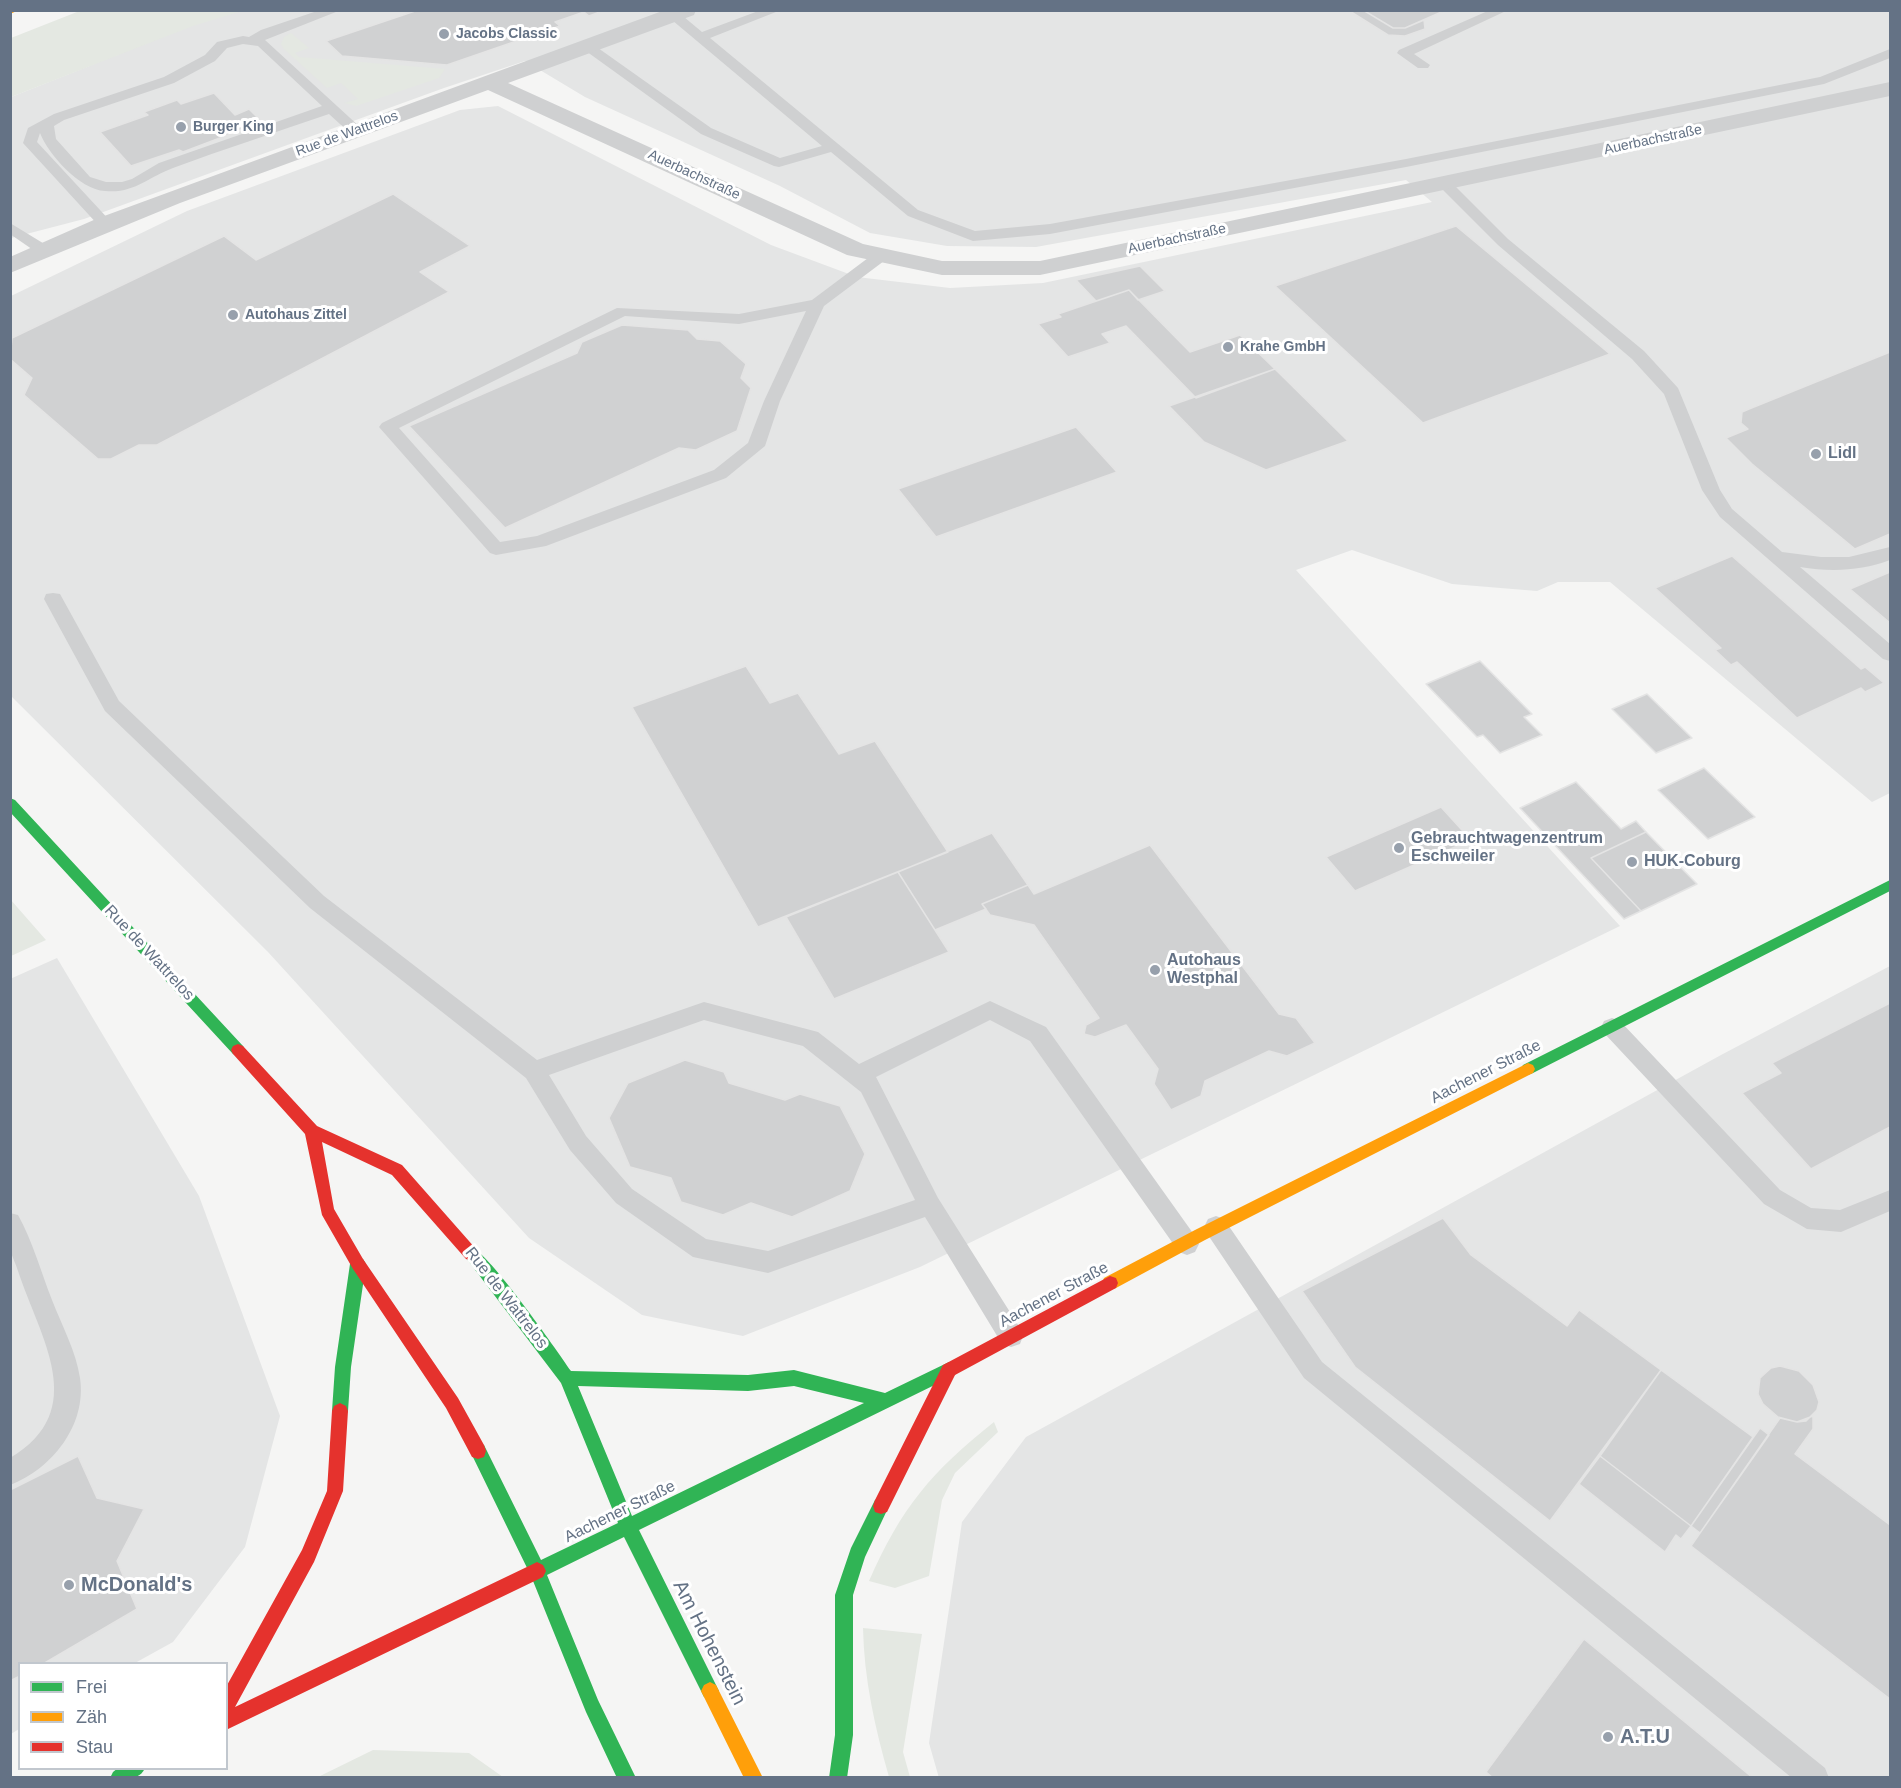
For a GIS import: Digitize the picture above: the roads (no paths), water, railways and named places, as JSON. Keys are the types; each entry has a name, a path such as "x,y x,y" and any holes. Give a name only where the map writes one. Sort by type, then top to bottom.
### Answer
{"main road":[{"path":"10,12 15,10"},
{"name":"Rue de Wattrelos","path":"10,803 312,1131 397,1170 491,1276 567,1378 628,1527"},
{"name":"Aachener Straße","path":"228,1720 949,1370 1216,1227 1890,885"},
{"path":"312,1131 327,1210 358,1264 452,1403 537,1570 592,1706 627,1778"},
{"path":"228,1702 308,1556 335,1491 344,1367 358,1264"},
{"path":"838,1778 844,1735 844,1595 856,1554 949,1370"},
{"path":"567,1378 748,1383 794,1378 885,1401"},
{"name":"Am Hohenstein","path":"628,1527 754,1778"},
{"path":"119,1778 133,1770"}],"street":[{"name":"Rue de Wattrelos","path":"10,266 105,224 679,13"},
{"name":"Auerbachstraße","path":"489,82 856,250 942,268 1040,268 1890,89"}],"lane":[{"path":"252,41 266,33 335,10"},
{"path":"700,37 775,10"},
{"path":"1423,65 1404,53 1502,10"},
{"path":"679,13 700,37 913,213 973,236 1073,224 1406,163 1812,83 1890,53"},
{"path":"105,224 30,143 33,131 59,117 170,80 210,58 222,45 243,40 262,43 356,131"},
{"path":"586,46 706,131 779,163 833,147"},
{"path":"46,124 49,140 85,180 104,187 123,186 137,182 164,166 331,108"},
{"path":"1445,184 1503,242 1638,356 1672,392 1691,443 1716,498 1726,513 1890,654"},
{"path":"10,227 45,251"},
{"path":"817,304 771,401 756,446 720,474 540,542 496,549 388,427 623,311 739,319 817,304 882,255"},
{"path":"1777,557 1820,565 1844,565 1874,561 1890,554"},
{"path":"53,599 112,706 317,902 534,1071 578,1143 624,1196 701,1249 768,1262 930,1205"},
{"path":"857,1076 990,1010 1038,1034 1187,1244"},
{"path":"534,1071 704,1011 810,1039 869,1085 930,1205 1011,1336"},
{"path":"1612,1027 1772,1197 1807,1218 1841,1221 1890,1200"},
{"path":"10,1223 68,1381 66,1410 59,1429 48,1446 30,1463 10,1473"},
{"path":"1216,1227 1313,1370 1815,1778"}],"place":[{"name":"Jacobs Classic","path":"444,34"},
{"name":"Burger King","path":"181,127"},
{"name":"Autohaus Zittel","path":"233,315"},
{"name":"Krahe GmbH","path":"1228,347"},
{"name":"Lidl","path":"1816,454"},
{"name":"Gebrauchtwagenzentrum Eschweiler","path":"1399,848"},
{"name":"HUK-Coburg","path":"1632,862"},
{"name":"Autohaus Westphal","path":"1155,970"},
{"name":"McDonald's","path":"69,1585"},
{"name":"A.T.U","path":"1608,1737"}]}
